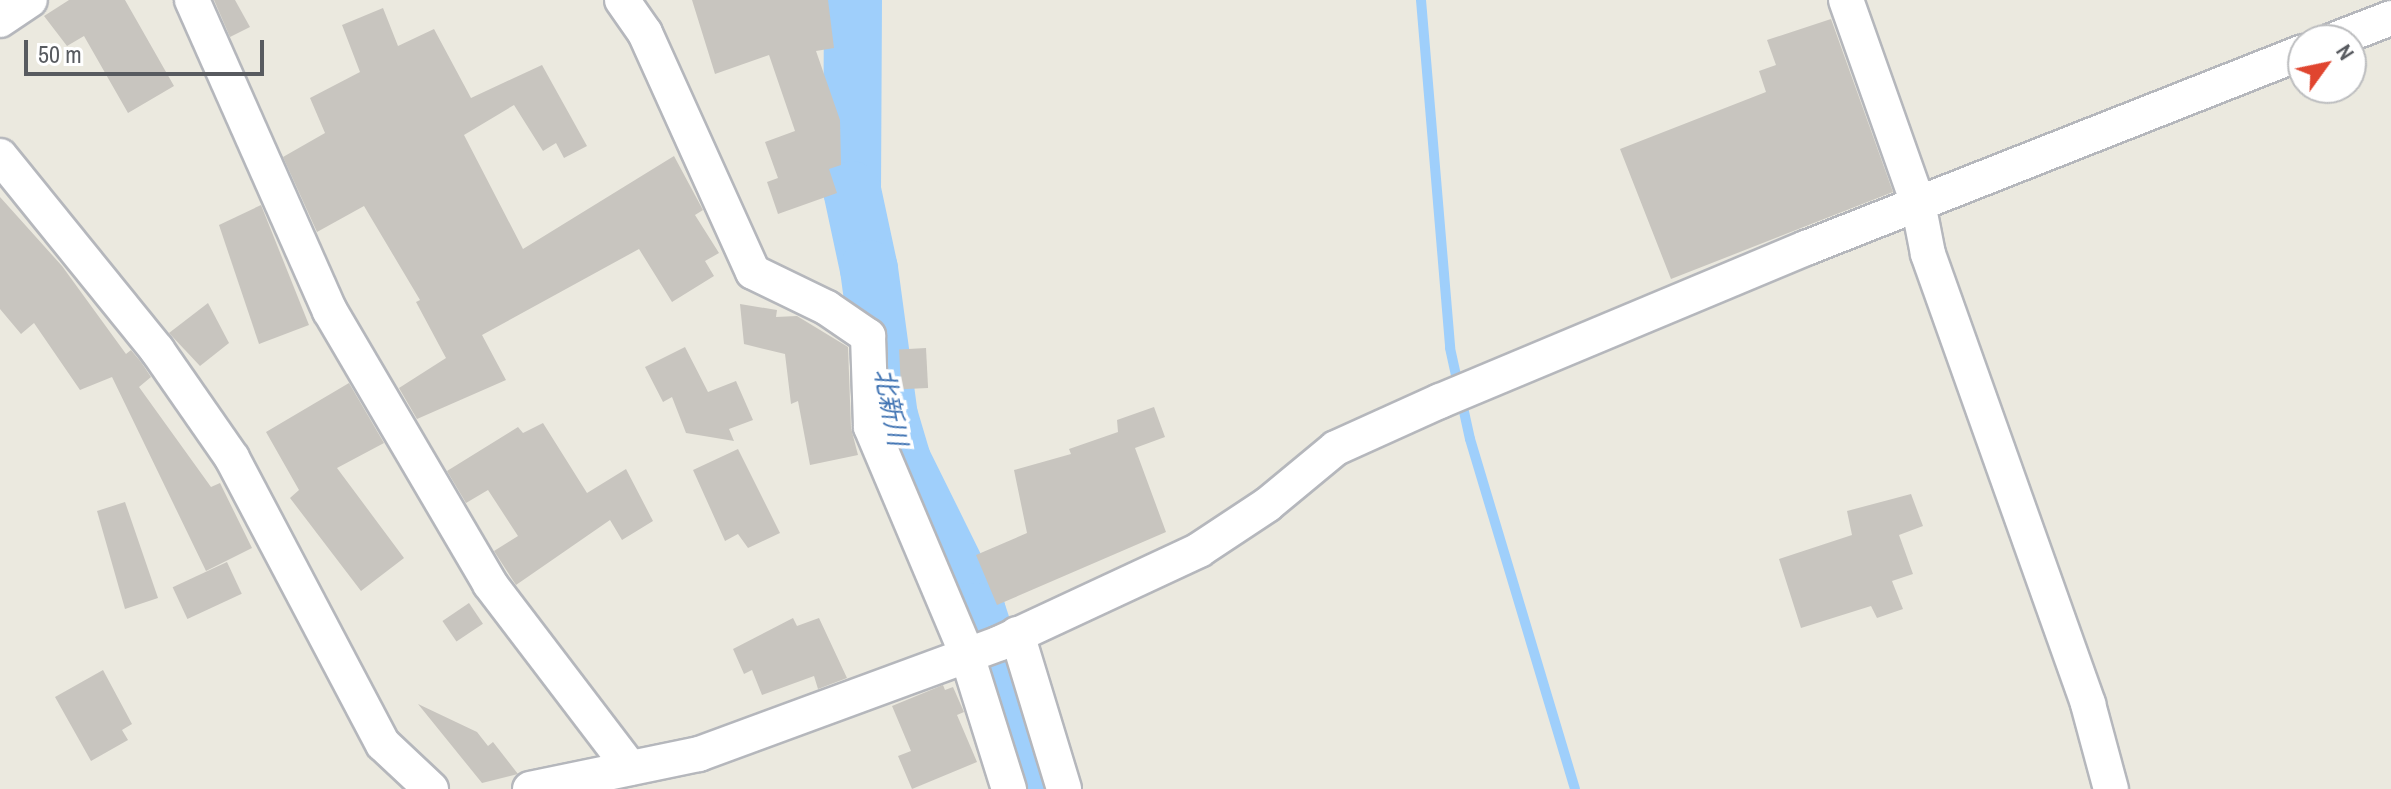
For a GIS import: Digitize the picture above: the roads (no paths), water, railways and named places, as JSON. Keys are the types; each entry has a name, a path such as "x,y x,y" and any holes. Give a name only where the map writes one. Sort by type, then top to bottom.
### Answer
{"street":[{"path":"192,0 330,311 490,584 630,768"},
{"path":"622,0 645,33 753,272 827,308 868,336 871,427 966,652 1009,789"},
{"path":"1846,0 1918,203 1928,254 2088,704 2111,789"},
{"path":"2367,27 2391,18"},
{"path":"530,789 699,754 1009,638 1199,550 1267,505 1336,448 1480,384 1918,203 2287,58"},
{"path":"0,156 157,350 232,458 383,744 438,787"},
{"path":"1009,638 1064,789"}],"waterway":[{"name":"北新川","path":"853,0 852,190 869,269 889,416 902,460 977,612 1035,789"},
{"path":"1421,0 1450,348 1470,439 1575,789"}]}
